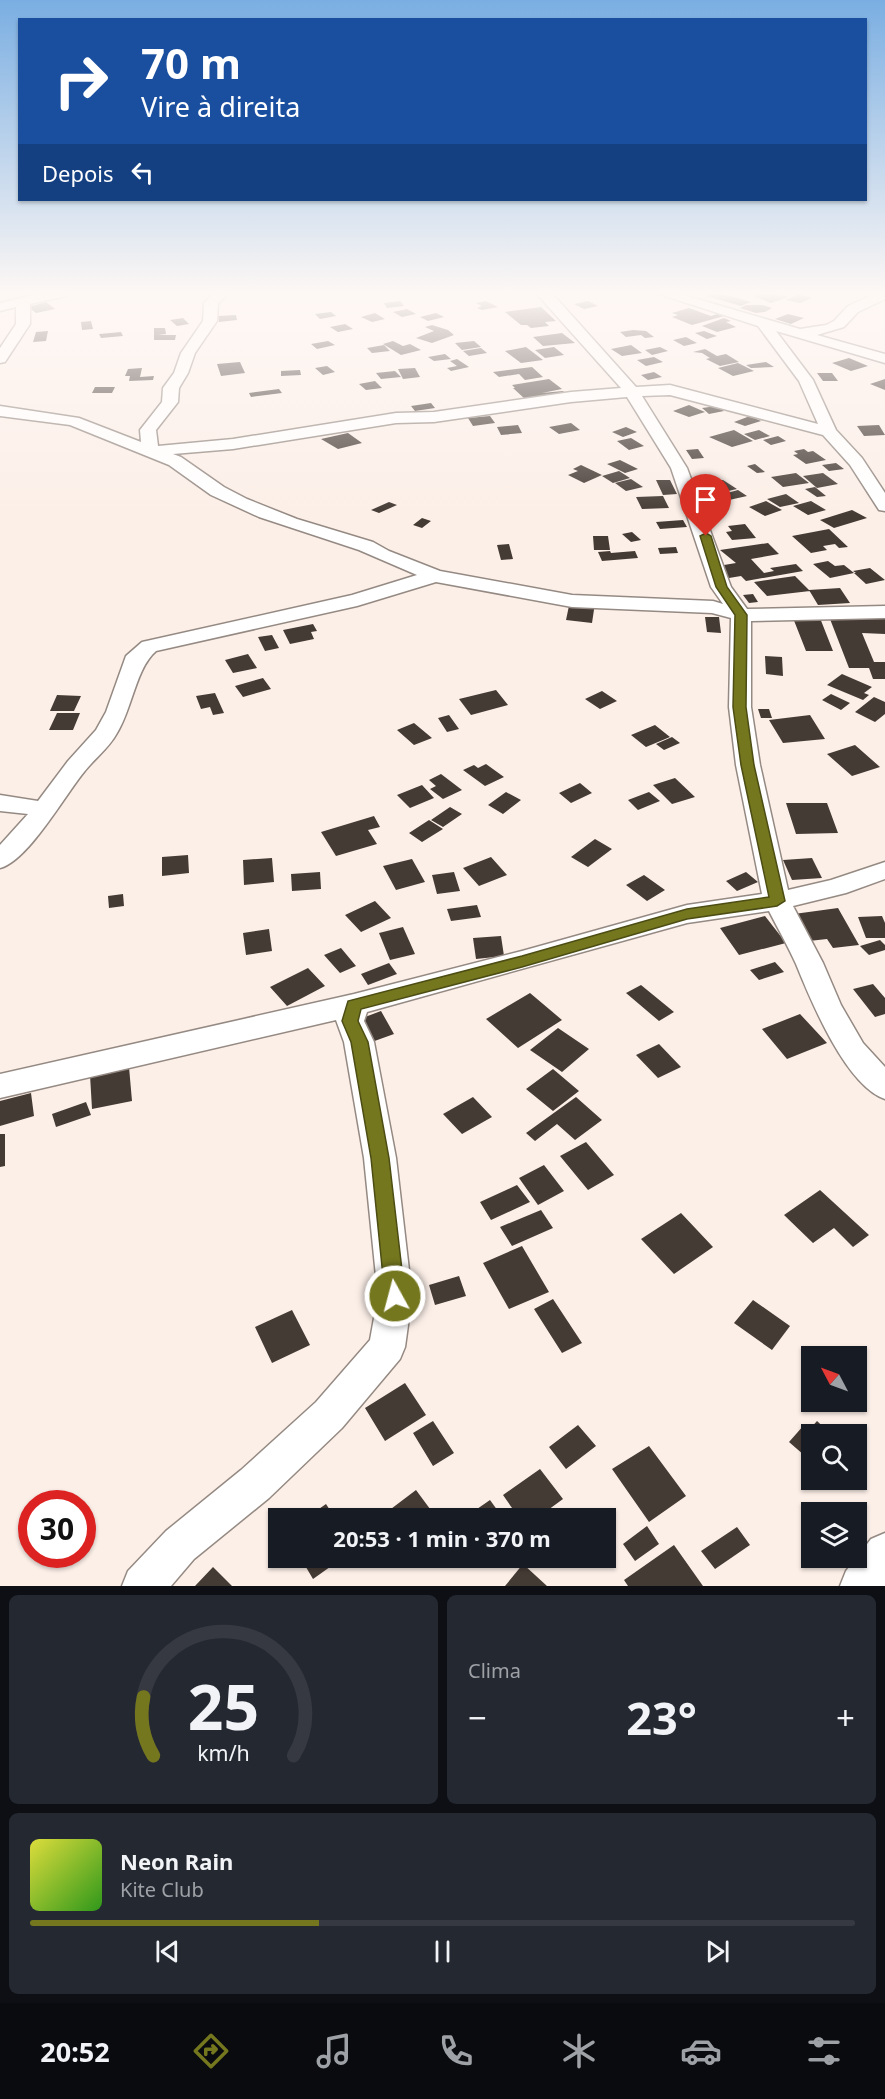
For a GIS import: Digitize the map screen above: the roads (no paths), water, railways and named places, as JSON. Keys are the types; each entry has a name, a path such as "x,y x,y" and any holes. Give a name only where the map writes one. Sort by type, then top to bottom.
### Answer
{"street":[{"path":"150,451 148,430 167,408 171,388 184,367"},
{"path":"610,367 632,392 679,468 698,515 722,587 741,615 740,707 748,765 777,901 809,963 827,1007 853,1051 885,1087"},
{"path":"796,367 806,381 829,432 856,462 883,500"},
{"path":"150,451 232,444 396,418 434,417 520,404 670,390 829,432"},
{"path":"0,411 73,421 175,461 199,480 257,510 366,546 382,555 435,576 572,601 713,608 741,615 885,612"},
{"path":"0,860 33,825 106,732 117,712 137,656 149,646 357,600 435,576"},
{"path":"0,803 44,809"},
{"path":"0,1086 354,1005 522,961 687,914 777,901 837,886 885,870"},
{"path":"143,1586 180,1545 255,1484 329,1415 387,1347 395,1296 380,1158 359,1042 350,1021 354,1005"},
{"path":"861,1586 885,1553"}]}
